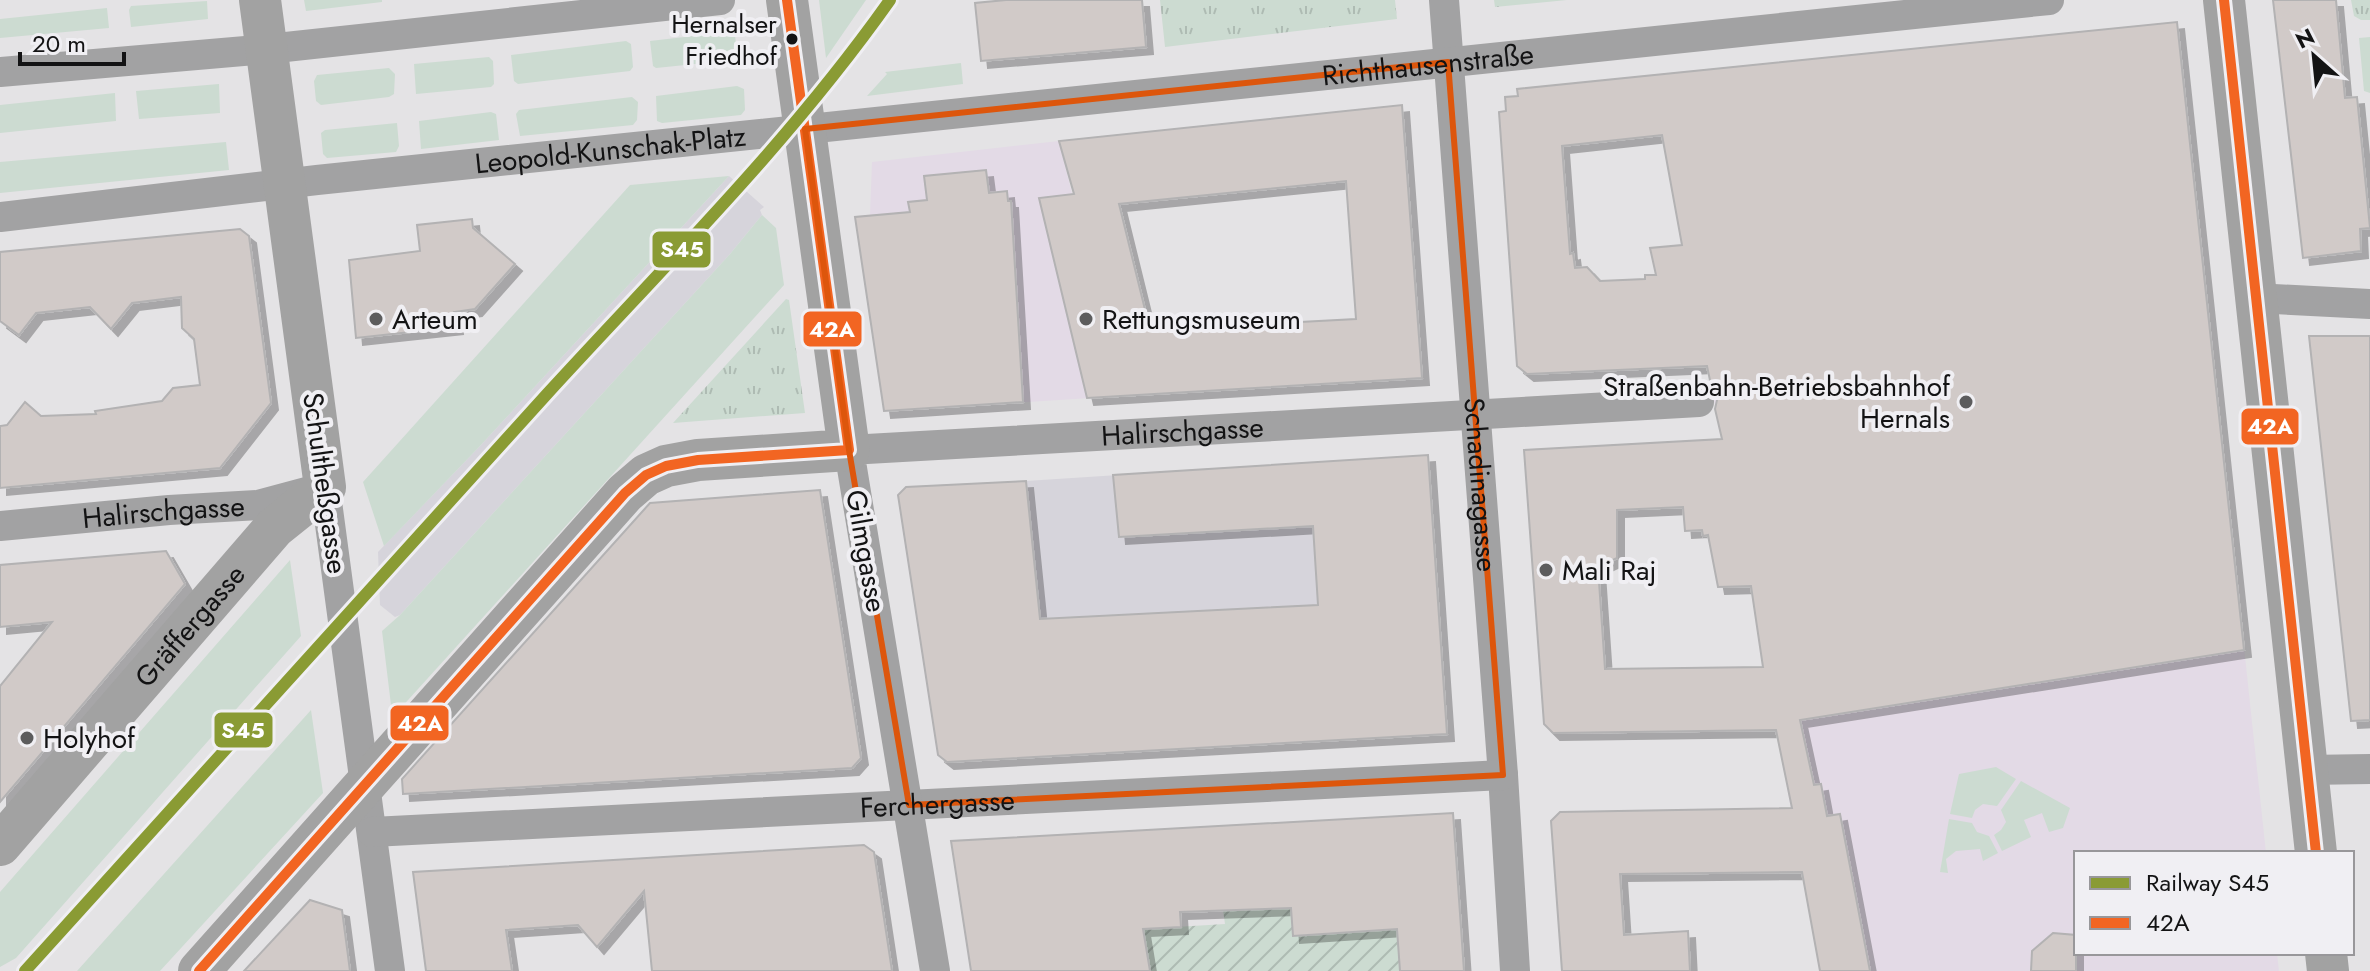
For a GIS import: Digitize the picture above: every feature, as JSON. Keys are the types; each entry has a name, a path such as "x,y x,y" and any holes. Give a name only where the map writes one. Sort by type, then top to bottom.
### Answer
{"street":[{"path":"260,0 284,185"},
{"path":"0,72 267,49 720,0"},
{"path":"787,0 805,129"},
{"name":"Schadinagasse","path":"1444,0 1477,414 1515,971"},
{"name":"Richthausenstraße","path":"805,129 2049,0"},
{"path":"2224,0 2316,851"},
{"name":"Leopold-Kunschak-Platz","path":"0,217 805,129"},
{"name":"Gilmgasse","path":"805,129 849,450 935,971"},
{"name":"Schultheßgasse","path":"284,185 367,782 390,971"},
{"path":"2255,298 2370,304"},
{"name":"Halirschgasse","path":"367,782 625,493 646,475 666,466 698,460 849,450 1699,402"},
{"name":"Halirschgasse","path":"0,526 258,505 325,487"},
{"name":"Gräffergasse","path":"0,845 274,528 325,487"},
{"path":"2307,770 2370,769"},
{"name":"Ferchergasse","path":"372,832 1503,775"},
{"path":"199,971 367,782"}],"highlighted area":[{"path":"1448,62 1503,775 909,805 849,450 805,129"}],"shaded area":[{"name":"Straßenbahn-Betriebsbahnhof Hernals","path":"2136,95 2137,102 2185,95 2266,851 2074,851 2074,955 2277,955 2279,971 1820,971 1751,586 1663,143"},
{"path":"1059,141 1122,396 884,411 855,217 870,215 872,162"},
{"path":"729,176 764,207 760,210 762,215 730,254 395,617 380,605 378,552"},
{"path":"1428,455 1447,734 947,762 938,755 924,665 1040,621 1026,481"}],"green space":[{"path":"304,0 382,0 382,2 306,11"},
{"path":"819,0 866,0 826,58"},
{"path":"1160,0 1395,0 1397,19 1165,47"},
{"path":"1494,0 1567,0 1495,7"},
{"path":"2351,0 2370,0 2370,20 2354,16"},
{"path":"207,1 208,19 131,27 131,6"},
{"path":"107,8 109,28 0,38 0,19"},
{"path":"728,32 735,36 738,57 734,60 653,66 650,41"},
{"path":"2370,37 2370,93 2364,91 2359,38"},
{"path":"626,41 631,44 633,67 630,71 518,84 514,81 511,55"},
{"path":"489,57 493,61 494,84 491,87 416,94 414,64"},
{"path":"961,63 963,84 867,96 887,74 885,72"},
{"path":"389,68 395,74 394,94 389,97 321,105 316,101 314,81 317,75"},
{"path":"219,84 220,113 139,119 136,91"},
{"path":"737,86 744,89 745,110 741,115 657,121 656,96"},
{"path":"115,93 116,121 0,133 0,105"},
{"path":"632,97 638,102 637,120 633,125 520,136 516,114 519,110"},
{"path":"491,112 496,114 499,140 421,149 419,121"},
{"path":"397,123 399,146 396,152 327,158 323,154 321,133 325,130"},
{"path":"226,142 229,170 0,193 0,162"},
{"path":"729,176 384,546 363,482 630,185"},
{"path":"762,215 776,228 784,285 395,711 391,705 382,631 730,254"},
{"path":"786,299 789,300 805,413 673,423"},
{"path":"290,560 301,636 16,958 0,967 0,892"},
{"path":"311,710 323,793 160,971 77,971"},
{"path":"1996,767 2016,779 1997,806 1983,804 1975,810 1972,818 1950,814 1959,774"},
{"path":"2021,781 2070,808 2063,828 2049,832 2042,813 2024,820 2031,837 2002,851 1994,835 2006,822 2001,810"},
{"path":"1949,819 1972,823 1977,832 1989,836 1998,853 1983,861 1980,849 1956,851 1946,859 1948,873 1940,872"},
{"path":"1291,908 1293,936 1397,929 1400,971 1150,971 1143,929 1225,924 1223,910"}],"building":[{"path":"1006,0 1142,0 1146,47 981,61 975,3"},
{"path":"2273,0 2336,0 2345,98 2357,97 2370,228 2360,229 2361,251 2303,258"},
{"name":"Straßenbahn-Betriebsbahnhof Hernals","path":"2177,22 2244,650 1800,720 1814,785 1821,784 1827,816 1840,814 1870,971 1820,971 1802,872 1620,874 1624,935 1688,931 1690,971 1562,971 1551,821 1560,812 1792,808 1776,730 1553,733 1544,724 1524,450 1722,439 1715,409 1717,400 1707,366 1527,374 1517,366 1499,112 1506,111 1505,97 1518,96 1517,89","holes":["1662,135 1682,245 1650,248 1656,275 1645,275 1645,279 1600,281 1587,267 1575,268 1573,253 1570,254 1562,146","1683,507 1685,531 1702,530 1703,536 1708,535 1718,587 1751,586 1763,667 1605,669 1598,567 1617,558 1617,510"]},
{"path":"1402,105 1422,378 1087,398 1039,198 1074,194 1059,141","holes":["1346,181 1356,319 1150,330 1119,204"]},
{"path":"986,170 989,193 1007,191 1008,201 1011,201 1023,402 884,411 855,217 910,212 908,202 927,200 924,176"},
{"path":"472,219 473,228 515,264 475,309 454,312 456,327 356,338 349,260 420,251 417,225"},
{"path":"240,229 249,236 271,403 220,468 0,488 0,426 7,425 25,402 41,416 96,414 95,411 162,401 173,388 200,385 194,339 182,328 181,297 132,303 111,329 90,307 36,313 19,335 0,321 0,252"},
{"path":"2309,336 2370,336 2370,720 2351,721"},
{"path":"1428,455 1447,734 947,762 938,755 898,495 906,487 1026,481 1040,619 1318,605 1313,526 1119,537 1113,475"},
{"path":"820,490 861,758 852,768 403,794 402,779 650,503"},
{"path":"166,551 185,584 0,802 0,686 52,622 0,627 0,565"},
{"path":"1453,813 1464,971 1400,971 1397,929 1293,936 1291,908 1180,912 1181,927 1143,929 1150,971 971,971 951,841"},
{"path":"864,845 874,852 892,971 652,971 644,891 597,947 578,925 506,930 512,971 426,971 413,872"},
{"path":"310,900 342,910 350,971 244,971"},
{"path":"2053,933 2074,935 2076,971 2031,971 2032,951"}],"rail line":[{"name":"S45","path":"25,971 725,202 810,104 890,0"}],"transit line":[{"name":"42A","path":"199,971 625,493 646,475 666,466 698,460 849,450 787,0"},
{"name":"42A","path":"2224,0 2316,851"}],"place":[{"name":"Hernalser Friedhof","path":"792,39"},
{"name":"Arteum","path":"376,319"},
{"name":"Rettungsmuseum","path":"1086,319"},
{"name":"Straßenbahn-Betriebsbahnhof Hernals","path":"1966,402"},
{"name":"Mali Raj","path":"1546,570"},
{"name":"Holyhof","path":"27,738"}]}
